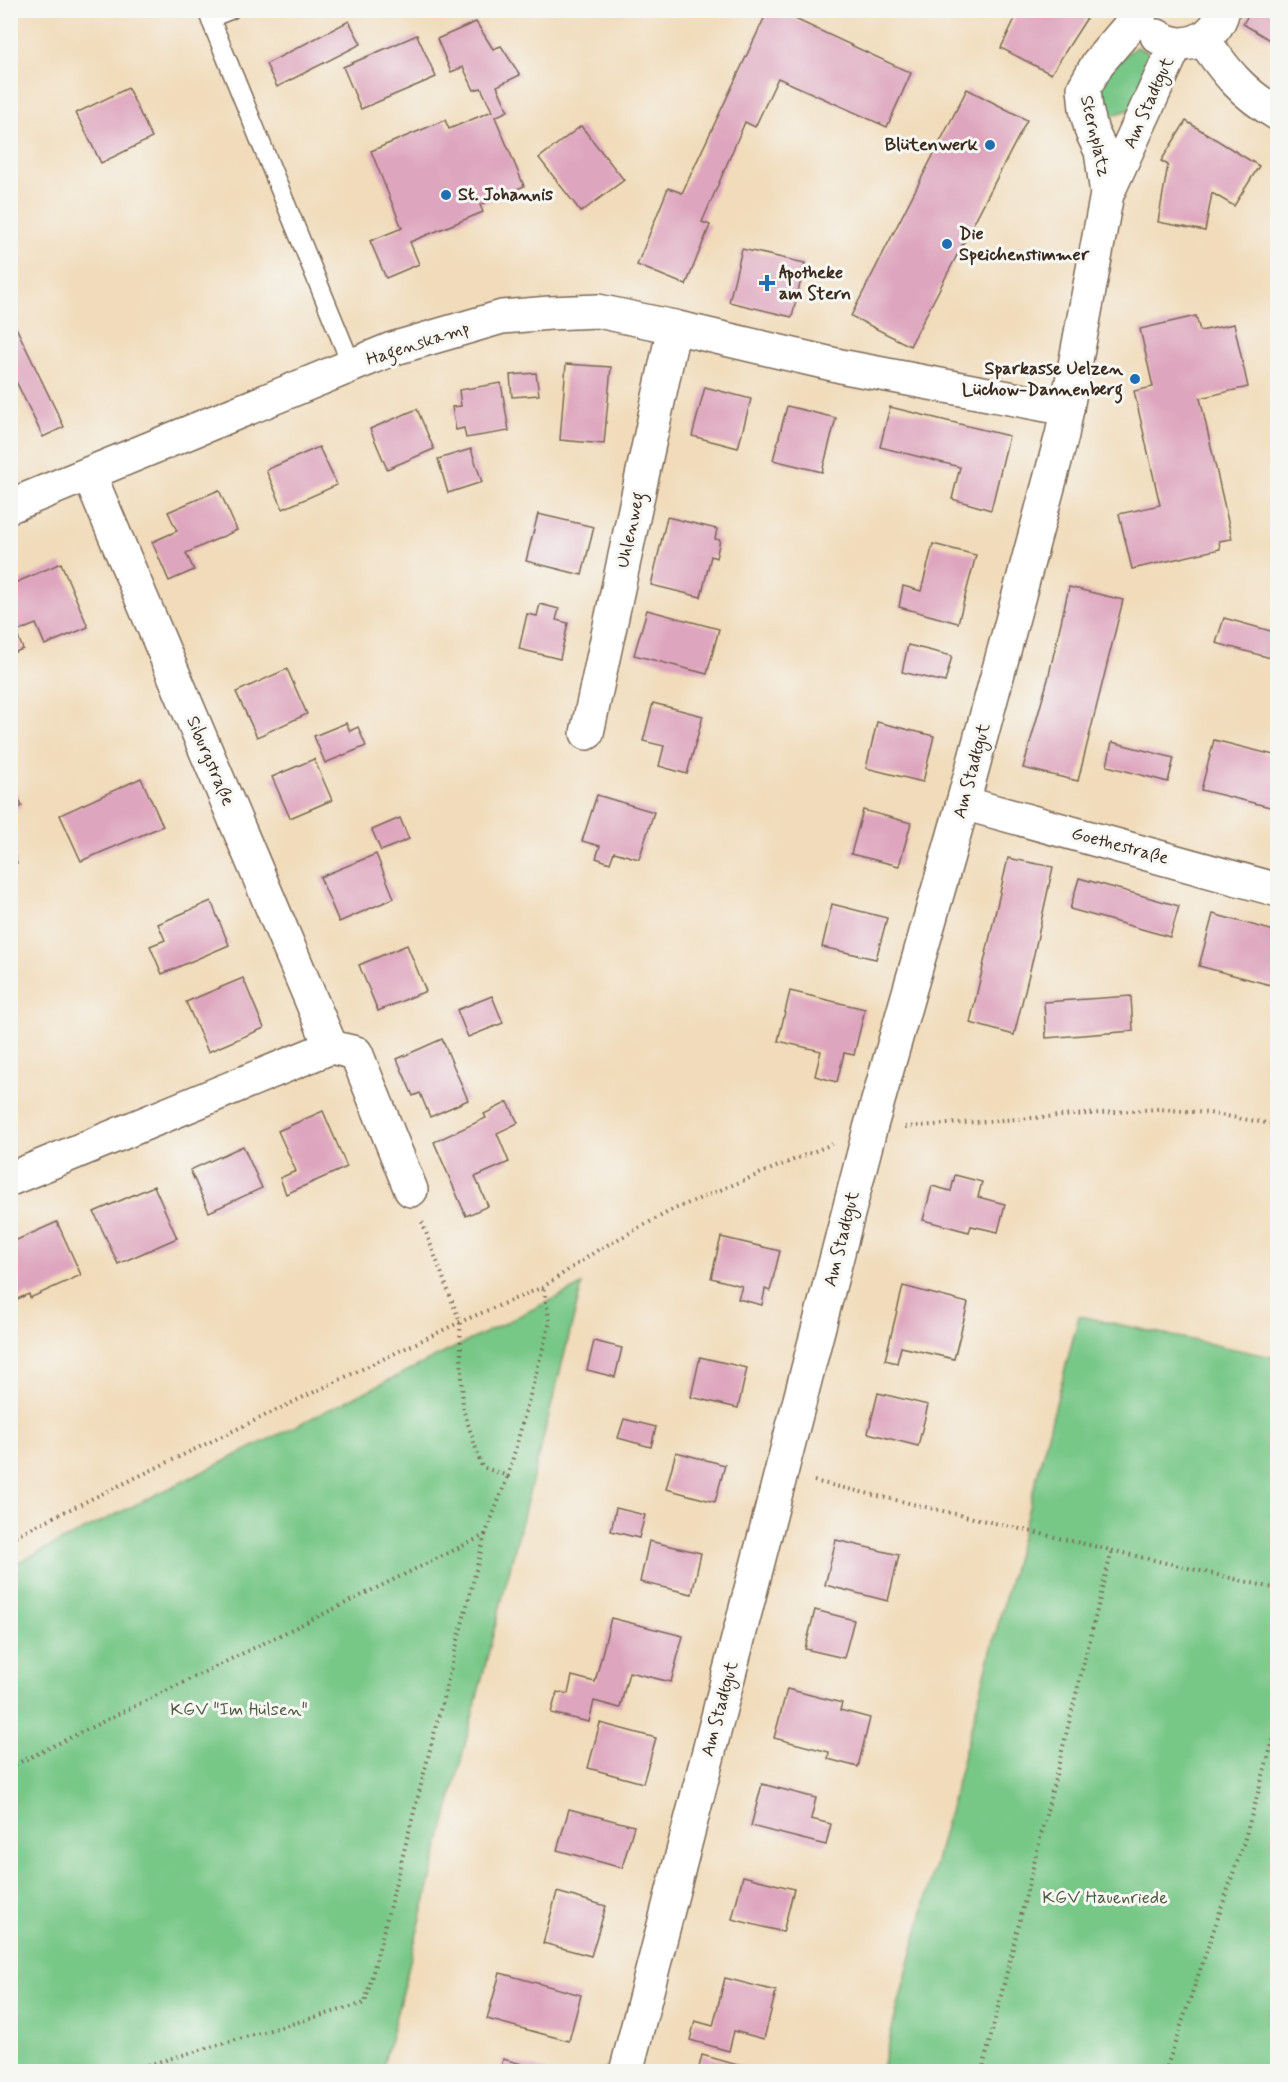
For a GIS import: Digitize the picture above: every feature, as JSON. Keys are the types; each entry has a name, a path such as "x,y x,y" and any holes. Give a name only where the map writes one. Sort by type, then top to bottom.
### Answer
{"street":[{"path":"1223,10 1221,20 1214,30 1190,41 1255,101 1278,114"},
{"name":"Sternplatz","path":"1067,409 1107,195 1101,151 1086,109 1084,88 1098,63 1140,12 1145,25 1164,41 1190,41"},
{"name":"Am Stadtgut","path":"1107,195 1190,41"},
{"name":"Hagenskamp","path":"10,506 392,349 502,317 598,311 845,367 1067,409"},
{"name":"Uhlenweg","path":"587,733 674,327"},
{"name":"Am Stadtgut","path":"626,2072 870,1129 963,803 1062,435 1067,409"},
{"name":"Siburgstraße","path":"89,474 331,1047"},
{"name":"Goethestraße","path":"963,803 1278,890"},
{"path":"10,1179 331,1047 356,1053 411,1190"}],"lane":[{"path":"230,10 210,18 352,366"}],"path":[{"path":"10,1538 460,1322 543,1287 598,1250 672,1210 870,1129 1158,1108 1209,1113 1278,1125"},
{"path":"411,1190 460,1322 463,1409 482,1467 508,1476"},
{"path":"123,2072 365,2003 485,1535 508,1476 550,1322 543,1287"},
{"path":"782,1473 1278,1589"},
{"path":"10,1767 485,1535"},
{"path":"982,2072 1112,1550"},
{"path":"1165,2072 1244,1845 1278,1723"}],"green space":[{"path":"1136,47 1158,56 1134,108 1105,118 1095,77"},
{"name":"KGV \"Im Hülsen\"","path":"582,1285 382,2071 11,2071 11,1566"},
{"name":"KGV Hauenriede","path":"1079,1316 1277,1358 1277,2071 881,2071"}],"building":[{"path":"768,10 776,10 911,73 887,127 778,78 755,127 745,122 702,222 710,225 686,285 637,265 668,188 682,193"},
{"path":"1019,10 1092,10 1051,74 1001,48"},
{"path":"1251,10 1278,10 1278,45 1243,24"},
{"path":"349,21 361,44 277,87 266,64"},
{"name":"St. Johannis","path":"476,22 493,49 501,46 520,75 497,86 508,111 495,117 524,186 480,205 483,212 410,242 419,264 386,278 370,241 402,228 371,151 445,120 449,129 492,111 481,88 474,90 463,67 451,72 437,39"},
{"path":"417,35 436,77 361,109 343,67"},
{"path":"128,88 152,138 101,163 76,113"},
{"path":"967,89 1027,120 910,346 851,316"},
{"path":"1186,121 1259,166 1234,206 1212,193 1205,231 1158,222 1168,165 1161,161"},
{"path":"581,126 624,180 581,212 539,158"},
{"name":"Apotheke am Stern","path":"742,249 805,263 792,317 729,302"},
{"path":"10,315 64,427 43,437 10,369"},
{"path":"1196,316 1200,331 1234,324 1248,387 1200,398 1232,539 1219,541 1220,549 1132,569 1119,514 1160,505 1134,391 1153,387 1140,329"},
{"path":"566,364 611,367 604,444 560,440"},
{"path":"536,373 539,395 512,397 510,375"},
{"path":"501,383 509,431 466,438 464,428 456,430 452,407 461,406 459,390"},
{"path":"705,387 751,399 738,448 692,436"},
{"path":"787,406 836,418 822,472 773,460"},
{"path":"890,407 1009,436 991,510 952,499 960,467 880,447"},
{"path":"417,409 434,449 387,469 370,429"},
{"path":"319,447 337,485 283,509 266,470"},
{"path":"471,449 482,482 448,493 438,459"},
{"path":"219,490 237,530 186,553 194,570 169,581 152,542 177,531 168,512"},
{"path":"538,514 594,527 582,575 526,561"},
{"path":"667,517 717,529 715,539 720,540 716,558 711,556 701,597 651,585"},
{"path":"933,544 976,555 958,623 899,607 903,586 921,591"},
{"path":"61,563 88,627 45,645 36,624 16,632 23,649 10,654 10,585"},
{"path":"1069,587 1123,600 1078,781 1023,768 1048,679"},
{"path":"540,604 559,609 556,620 568,623 560,659 519,649 527,614 537,616"},
{"path":"647,610 719,629 707,674 634,655"},
{"path":"1224,618 1278,633 1278,660 1216,643"},
{"path":"908,645 952,656 945,682 902,672"},
{"path":"287,669 307,714 257,737 236,692"},
{"path":"653,703 703,716 687,774 659,766 664,746 643,741"},
{"path":"877,722 934,736 923,782 866,768"},
{"path":"346,723 350,731 358,727 366,746 325,763 314,736"},
{"path":"1214,740 1278,756 1278,809 1201,790"},
{"path":"1112,742 1174,758 1168,782 1107,766"},
{"path":"314,759 332,800 290,818 272,777"},
{"path":"141,778 163,826 81,861 60,815"},
{"path":"10,780 22,806 10,811"},
{"path":"597,795 654,812 639,859 614,852 610,863 596,858 600,846 582,841"},
{"path":"863,810 911,823 899,866 851,854"},
{"path":"400,818 409,839 381,851 372,830"},
{"path":"10,850 17,863 10,866"},
{"path":"376,854 394,898 339,922 320,877"},
{"path":"1008,858 1053,867 1014,1035 970,1023"},
{"path":"1079,878 1179,906 1170,937 1070,909"},
{"path":"211,901 229,945 162,974 150,946 165,940 158,924"},
{"path":"832,904 887,918 876,959 822,947"},
{"path":"1213,914 1278,932 1278,987 1199,966"},
{"path":"407,945 426,991 378,1011 359,965"},
{"path":"243,978 264,1028 208,1052 186,1002"},
{"path":"790,991 865,1009 854,1055 844,1053 837,1082 815,1076 821,1051 778,1041"},
{"path":"492,996 503,1023 468,1037 457,1010"},
{"path":"1131,996 1133,1031 1046,1038 1044,1002"},
{"path":"442,1039 468,1100 430,1117 420,1093 413,1096 397,1059"},
{"path":"508,1102 518,1123 497,1133 509,1162 475,1177 488,1206 466,1216 434,1142 486,1118 484,1114"},
{"path":"323,1111 347,1167 286,1194 280,1178 296,1171 278,1131"},
{"path":"243,1146 262,1188 209,1212 190,1170"},
{"path":"955,1175 982,1182 978,1197 1005,1204 998,1232 971,1226 969,1232 923,1220 932,1186 951,1191"},
{"path":"154,1186 177,1238 118,1264 94,1212"},
{"path":"57,1222 81,1275 30,1298 29,1294 10,1302 10,1261 13,1260 10,1254 10,1243"},
{"path":"721,1237 780,1251 770,1291 765,1289 762,1305 738,1299 742,1286 711,1278"},
{"path":"903,1286 968,1303 954,1359 901,1347 897,1363 885,1360"},
{"path":"594,1341 622,1348 615,1377 587,1370"},
{"path":"700,1357 747,1368 738,1408 691,1397"},
{"path":"878,1393 928,1405 918,1446 868,1433"},
{"path":"624,1419 656,1427 651,1447 618,1438"},
{"path":"676,1452 725,1465 715,1502 666,1489"},
{"path":"616,1508 645,1515 639,1538 611,1531"},
{"path":"836,1540 899,1555 888,1601 825,1585"},
{"path":"649,1541 701,1553 692,1594 640,1582"},
{"path":"815,1610 854,1620 844,1658 805,1649"},
{"path":"611,1618 683,1636 671,1682 629,1672 620,1708 594,1701 589,1722 551,1713 557,1692 568,1694 572,1676 595,1682"},
{"path":"787,1689 842,1703 840,1710 870,1718 858,1767 828,1759 829,1752 774,1738"},
{"path":"600,1723 656,1738 643,1783 588,1768"},
{"path":"762,1784 816,1798 811,1819 831,1824 826,1845 751,1826"},
{"path":"569,1809 634,1826 622,1868 557,1850"},
{"path":"743,1876 794,1889 783,1932 732,1919"},
{"path":"557,1892 606,1906 591,1956 543,1943"},
{"path":"500,1973 581,1995 569,2041 487,2019"},
{"path":"725,1978 776,1991 764,2039 734,2031 729,2051 690,2040 695,2021 713,2026"},
{"path":"702,2055 759,2071 759,2072 698,2072"},
{"path":"503,2059 548,2071 548,2072 500,2072"}],"place":[{"name":"Blütenwerk","path":"990,145"},
{"name":"St. Johannis","path":"446,195"},
{"name":"Die Speichenstimmer","path":"947,244"},
{"name":"Apotheke am Stern","path":"767,283"},
{"name":"Sparkasse Uelzen Lüchow-Dannenberg","path":"1135,379"}]}
